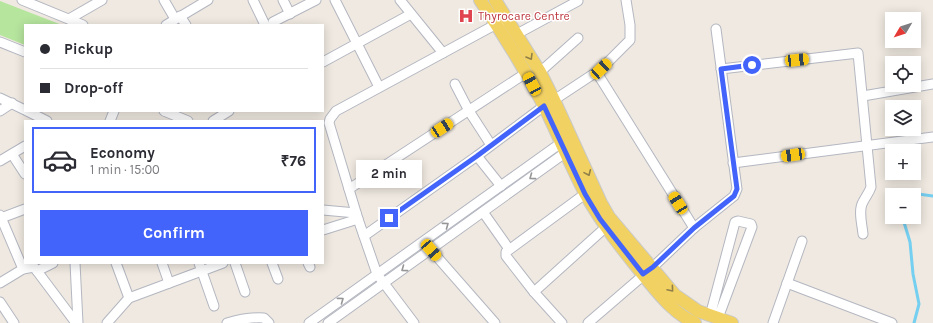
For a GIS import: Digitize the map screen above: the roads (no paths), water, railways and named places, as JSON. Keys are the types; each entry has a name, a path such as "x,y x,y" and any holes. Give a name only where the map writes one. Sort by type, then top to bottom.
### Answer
{"main road":[{"path":"480,0 517,34 540,72 601,203 609,217 648,271 671,307 686,321"},
{"path":"494,0 526,73 544,106 585,194 606,228 648,271 675,295 689,305 714,317 732,323"}],"street":[{"path":"22,0 81,24"},
{"path":"69,19 102,0"},
{"path":"164,0 178,18 185,24"},
{"path":"168,24 208,0"},
{"path":"253,0 269,24 316,0"},
{"path":"283,0 290,14"},
{"path":"335,0 379,88"},
{"path":"400,0 443,53"},
{"path":"554,100 601,69 630,40 630,25 626,0"},
{"path":"517,34 578,1"},
{"path":"324,61 411,14"},
{"path":"414,323 377,274 370,258 329,123 330,119 336,111 502,21"},
{"path":"588,323 648,271 694,228 734,196 737,189 716,28"},
{"path":"540,72 578,38"},
{"path":"0,42 24,52"},
{"path":"721,69 858,53 871,188 861,207 863,234"},
{"path":"601,69 599,76 694,228"},
{"path":"349,189 526,73"},
{"path":"455,84 469,111 491,145"},
{"path":"863,96 933,84"},
{"path":"0,98 24,109"},
{"path":"0,111 12,103"},
{"path":"364,236 477,156 544,106"},
{"path":"30,112 45,120"},
{"path":"166,112 186,120"},
{"path":"214,120 227,112"},
{"path":"733,163 933,137"},
{"path":"309,323 501,186 573,141"},
{"path":"0,162 24,147"},
{"path":"328,323 483,212 563,148"},
{"path":"12,154 24,172"},
{"path":"477,156 501,186"},
{"path":"562,323 534,292 506,256 506,252 585,194"},
{"path":"23,269 1,217 24,209"},
{"path":"324,210 357,216"},
{"path":"483,212 509,249"},
{"path":"324,230 357,216"},
{"path":"738,221 751,224 752,227 714,317 735,222 738,221"},
{"path":"534,292 606,228"},
{"path":"773,323 802,241"},
{"path":"431,250 495,323"},
{"path":"37,271 51,264"},
{"path":"75,264 77,323"},
{"path":"116,264 130,298"},
{"path":"162,264 169,283"},
{"path":"107,323 130,298 169,283 200,267 218,264"},
{"path":"235,264 245,292"},
{"path":"272,264 278,279"},
{"path":"0,283 23,269 34,267 77,323"},
{"path":"200,267 214,306"},
{"path":"787,283 892,323"},
{"path":"0,302 14,323"},
{"path":"340,315 346,323"},
{"path":"228,323 243,318 253,317 264,318 268,323"}],"waterway":[{"path":"921,194 933,196"},
{"path":"905,224 910,242 913,274 919,304 914,323"}],"place":[{"name":"Thyrocare Centre","path":"466,16"}]}
